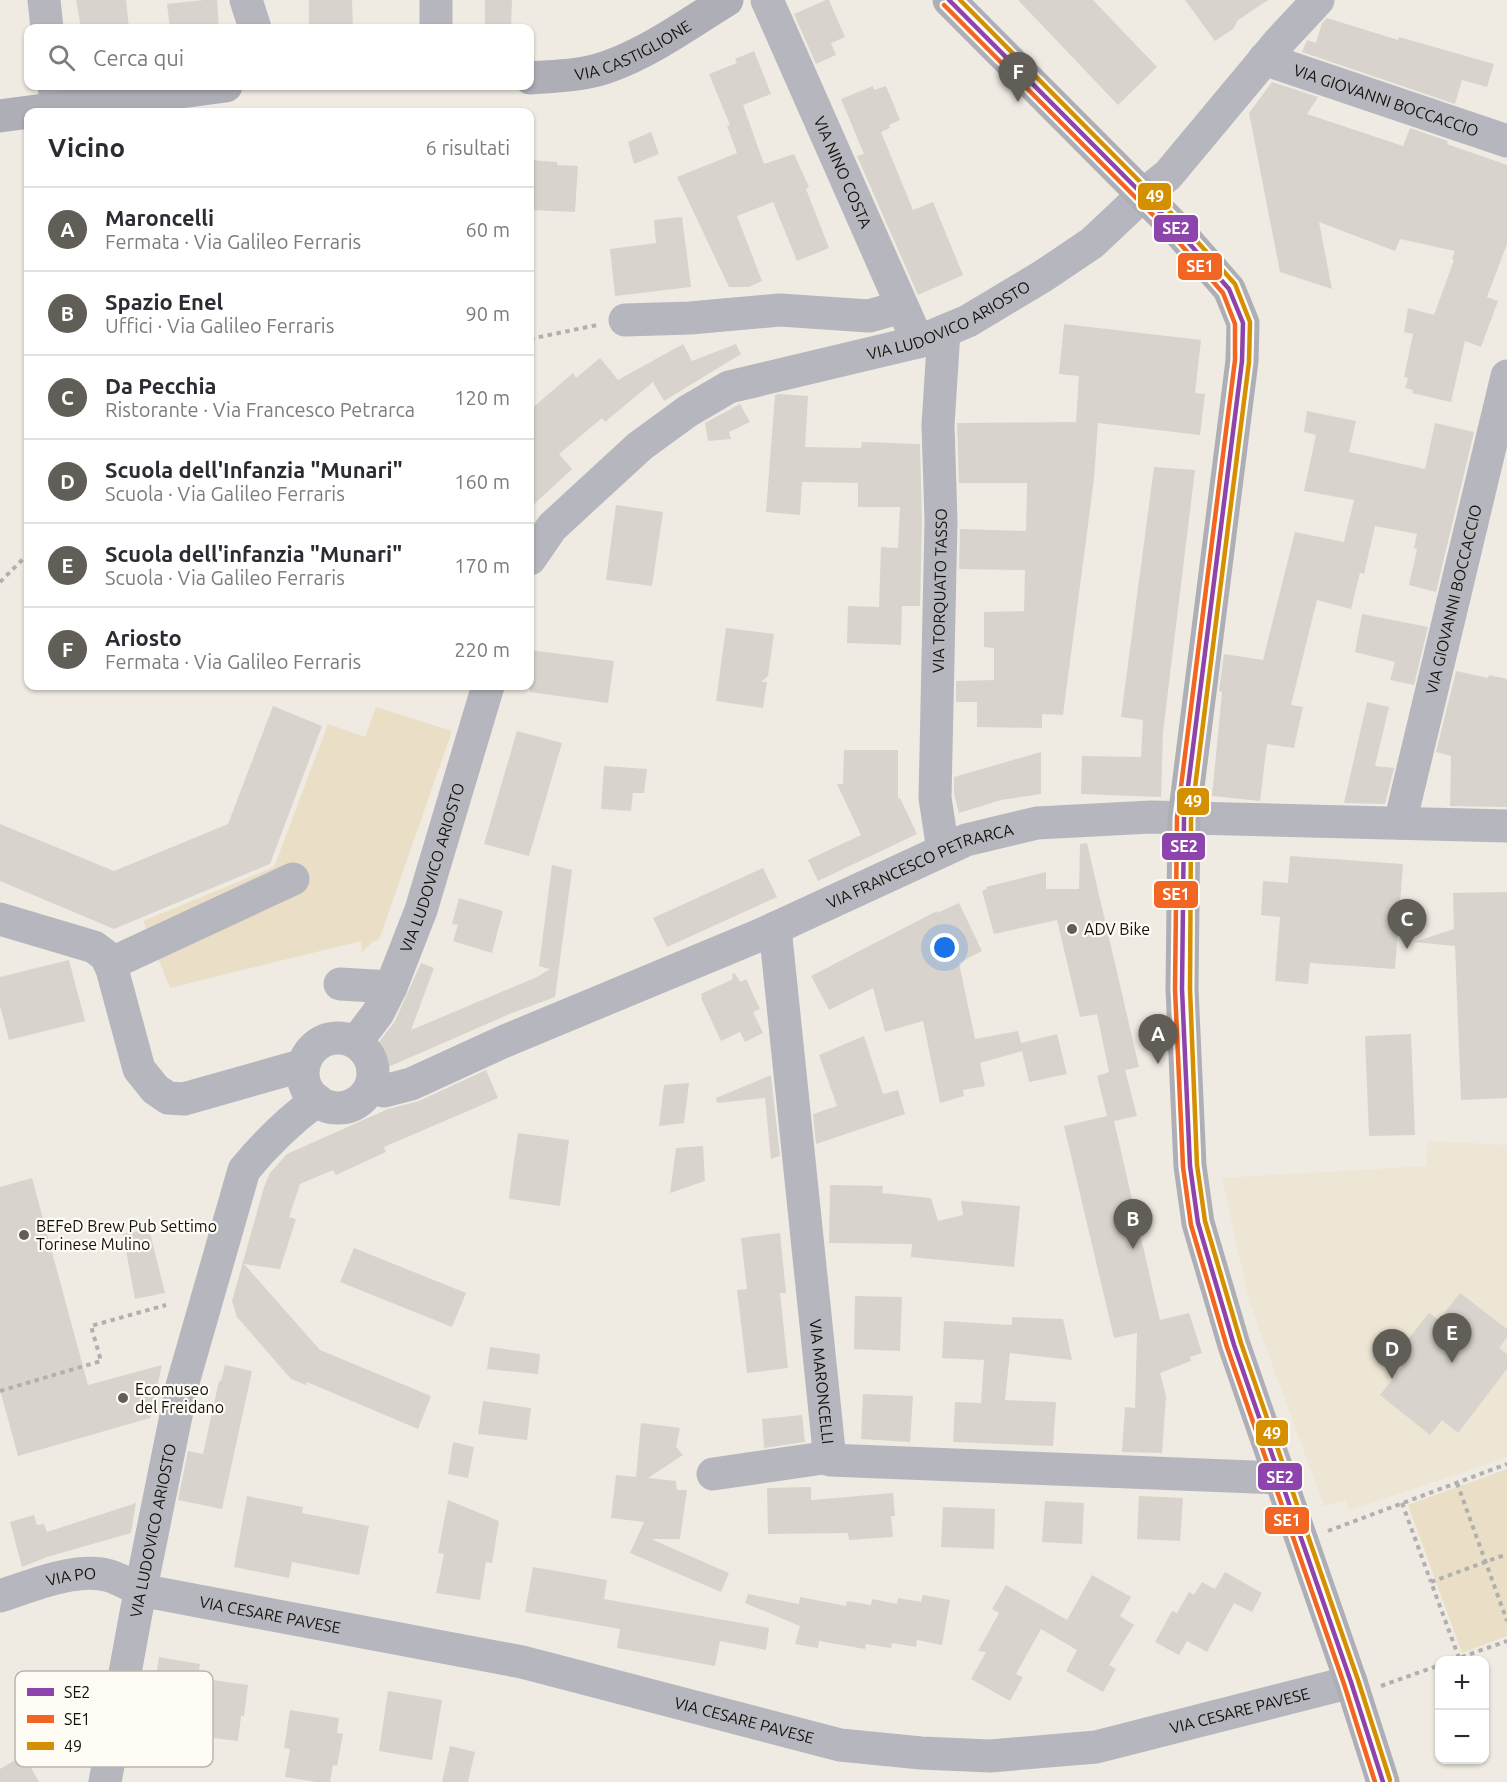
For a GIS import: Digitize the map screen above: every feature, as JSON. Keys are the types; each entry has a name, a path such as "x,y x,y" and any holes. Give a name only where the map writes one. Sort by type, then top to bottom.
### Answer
{"main road":[{"name":"VIA CASTIGLIONE","path":"534,78 569,76 606,67 660,42 727,0"},
{"path":"949,0 1174,226 1229,289 1243,323 1240,372 1184,818 1182,989 1190,1166 1198,1223 1234,1345 1383,1782"},
{"path":"0,116 55,97 164,90"}],"street":[{"path":"44,0 47,24"},
{"path":"246,0 254,24"},
{"path":"436,0 436,24"},
{"name":"VIA NINO COSTA","path":"767,0 901,307 931,337"},
{"name":"VIA LUDOVICO ARIOSTO","path":"534,553 552,527 640,446 688,411 729,387 931,337 968,321 1092,243 1168,175 1264,59 1318,0"},
{"name":"VIA GIOVANNI BOCCACCIO","path":"1264,59 1507,141"},
{"path":"625,320 690,318 780,310 869,316 901,307"},
{"name":"VIA TORQUATO TASSO","path":"931,337 938,425 941,520 935,798 943,850"},
{"name":"VIA GIOVANNI BOCCACCIO","path":"1400,823 1507,376"},
{"name":"VIA LUDOVICO ARIOSTO","path":"356,1042 378,1013 391,987 421,910 488,690"},
{"name":"VIA FRANCESCO PETRARCA","path":"371,1086 384,1091 411,1084 504,1041 775,928 966,840 1037,823 1151,817 1507,826"},
{"path":"110,964 293,879"},
{"path":"0,919 94,947 106,956 138,1069 155,1089 168,1098 184,1099 304,1065"},
{"name":"VIA MARONCELLI","path":"775,928 830,1460 1280,1478"},
{"path":"340,984 391,987"},
{"path":"331,1038 344,1038 356,1042 366,1050 372,1061 374,1074 371,1086 364,1097 353,1105 341,1108 328,1106 316,1100 308,1090 303,1078 304,1065 309,1053 318,1043 331,1038"},
{"name":"VIA LUDOVICO ARIOSTO","path":"126,1671 182,1386 244,1170 272,1137 316,1100"},
{"path":"713,1474 830,1457"},
{"name":"VIA PO","path":"0,1596 84,1573 109,1575 140,1590"},
{"name":"VIA CESARE PAVESE","path":"140,1590 522,1662 840,1745 921,1753 990,1756 1096,1747 1353,1689"}],"path":[{"path":"534,338 625,320"},
{"path":"0,582 24,558"},
{"path":"0,1391 101,1361 91,1326 166,1305"},
{"path":"1301,1540 1507,1464"},
{"path":"1457,1483 1507,1621"},
{"path":"1402,1503 1459,1656"},
{"path":"1431,1582 1507,1554"},
{"path":"1466,1656 1507,1641"},
{"path":"1353,1689 1435,1666"}],"shaded area":[{"path":"376,707 452,731 379,940 372,942 362,952 361,941 170,988 143,921 274,867 328,724 365,737"},
{"path":"1428,1141 1507,1145 1507,1457 1349,1511 1345,1500 1324,1506 1249,1301 1222,1178 1426,1166"},
{"path":"1507,1469 1507,1636 1462,1653 1408,1505"}],"building":[{"path":"76,0 126,0 129,24 80,24"},
{"path":"217,0 219,24 170,24 167,4"},
{"path":"309,0 352,0 353,24 309,24"},
{"path":"485,0 512,0 511,24 485,24"},
{"path":"829,0 845,37 831,43 836,55 816,64 794,14"},
{"path":"1018,0 1093,0 1157,67 1118,105"},
{"path":"1185,0 1268,0 1238,20 1233,29 1215,41"},
{"path":"1327,18 1398,40 1399,37 1494,64 1487,87 1462,80 1455,104 1302,52 1307,40 1316,43 1322,23"},
{"path":"754,51 771,94 743,105 764,164 794,154 809,187 806,189 829,248 797,261 773,202 737,216 762,281 749,287 729,287 677,177 737,153 727,126 730,125 709,74 737,63 735,59"},
{"path":"1272,82 1318,97 1307,114 1403,146 1410,128 1507,165 1507,244 1487,297 1498,301 1481,347 1465,341 1451,402 1412,393 1413,390 1405,388 1408,378 1404,377 1413,334 1404,332 1408,308 1434,315 1454,260 1452,259 1455,251 1400,239 1395,251 1319,222 1332,289 1280,272 1249,113"},
{"path":"873,86 874,90 886,86 900,120 881,132 913,210 933,202 963,275 918,295 857,156 864,154 841,99"},
{"path":"651,132 659,154 634,164 628,142"},
{"path":"534,160 578,166 575,212 534,210"},
{"path":"682,217 691,287 615,296 610,249 656,243 654,220"},
{"path":"1064,324 1201,340 1195,393 1205,394 1200,435 1098,423 1094,479 1063,715 1042,714 1042,728 977,727 977,702 956,702 956,681 994,680 994,648 984,647 984,612 1024,611 1025,570 959,569 960,529 1026,531 1027,483 959,483 957,423 1076,422 1079,376 1059,374"},
{"path":"683,344 692,361 736,344 741,354 664,401 653,382 605,422 602,418 559,454 572,469 534,504 534,407 573,373 576,378 600,358 618,380"},
{"path":"775,395 808,396 805,447 861,448 862,442 920,444 922,521 920,606 902,606 901,645 847,643 848,606 879,607 881,547 898,548 900,507 858,507 858,483 802,482 800,515 766,512"},
{"path":"740,404 750,422 729,432 731,439 708,441 705,423"},
{"path":"1307,411 1356,421 1349,452 1425,469 1435,423 1474,432 1436,592 1409,585 1417,549 1414,548 1417,534 1375,526 1364,574 1360,573 1351,609 1317,600 1291,705 1303,707 1294,748 1267,744 1260,801 1212,796 1222,692 1219,691 1224,654 1263,660 1295,532 1344,542 1354,500 1304,491 1316,435 1304,432"},
{"path":"1154,467 1195,470 1163,732 1161,797 1081,794 1082,756 1141,757 1143,720 1121,717"},
{"path":"616,505 663,512 652,586 606,580"},
{"path":"1362,614 1428,627 1414,685 1390,680 1395,662 1355,652"},
{"path":"726,628 774,634 768,676 761,682 767,682 763,708 716,701"},
{"path":"534,651 614,661 608,703 530,692 534,690"},
{"path":"1456,671 1488,678 1489,675 1507,679 1507,807 1450,806 1451,756 1436,752"},
{"path":"1367,702 1389,707 1375,766 1394,768 1385,804 1344,803"},
{"path":"273,706 322,726 270,864 114,929 0,881 0,824 114,871 228,824"},
{"path":"517,731 562,743 529,856 484,844"},
{"path":"844,750 898,750 898,799 900,798 917,834 818,881 808,860 861,835 837,784 843,784"},
{"path":"1041,752 1041,794 1001,800 959,813 954,794 954,777"},
{"path":"604,766 647,769 644,793 633,793 631,811 601,809"},
{"path":"1087,843 1139,1067 1125,1070 1137,1116 1114,1121 1160,1320 1189,1313 1202,1353 1190,1357 1191,1361 1160,1373 1166,1396 1162,1453 1122,1452 1125,1407 1135,1408 1137,1333 1114,1338 1064,1126 1107,1116 1097,1076 1109,1072 1097,1014 1080,1017 1057,920 994,934 982,891 987,889 986,887 1046,872 1046,889 1079,889 1080,844"},
{"path":"1290,856 1403,864 1395,969 1310,963 1308,984 1275,981 1280,917 1261,915 1263,881 1288,883"},
{"path":"552,865 572,870 555,997 512,1013 386,1068 376,1046 395,1021 421,963 434,968 411,1030 537,977 550,969 539,966"},
{"path":"763,868 777,897 667,947 653,918"},
{"path":"1507,892 1507,1098 1461,1100 1455,946 1414,942 1454,929 1453,893"},
{"path":"459,898 503,911 492,953 453,941 458,925 452,924"},
{"path":"959,903 982,951 959,963 975,1039 1018,1031 1021,1043 1057,1034 1067,1074 1029,1082 1022,1051 980,1063 985,1086 963,1090 964,1096 940,1103 923,1021 885,1032 873,988 829,1010 811,976 937,911 937,913"},
{"path":"69,960 85,1021 9,1040 0,1006 0,977"},
{"path":"734,973 741,982 746,979 760,1009 753,1012 763,1033 745,1042 740,1032 721,1041 701,998 701,994 733,979 732,974"},
{"path":"1411,1034 1415,1135 1369,1136 1365,1036"},
{"path":"864,1036 883,1094 898,1090 905,1114 816,1144 813,1114 837,1106 819,1055"},
{"path":"486,1070 498,1098 384,1147 386,1152 336,1175 333,1170 300,1184 289,1217 296,1219 280,1269 244,1264 320,1350 431,1396 418,1429 307,1382 306,1385 291,1379 237,1317 232,1301 270,1173 287,1154 388,1109 419,1101"},
{"path":"771,1075 780,1156 771,1159 765,1098 717,1103 716,1098"},
{"path":"689,1083 684,1123 659,1126 664,1085"},
{"path":"518,1133 569,1140 560,1206 510,1199"},
{"path":"703,1146 705,1181 670,1193 676,1148"},
{"path":"32,1178 88,1385 162,1365 150,1418 18,1456 0,1390 0,1187"},
{"path":"830,1185 883,1186 882,1193 931,1198 938,1221 963,1215 961,1201 1020,1206 1014,1267 911,1257 912,1244 829,1243"},
{"path":"149,1229 165,1293 135,1299 123,1234"},
{"path":"780,1233 786,1293 780,1293 788,1368 747,1373 737,1290 747,1289 741,1238"},
{"path":"354,1248 466,1293 452,1327 340,1282"},
{"path":"1460,1293 1507,1329 1507,1337 1499,1348 1507,1354 1507,1369 1458,1433 1442,1420 1430,1435 1380,1395 1402,1367 1392,1359 1429,1313 1439,1320"},
{"path":"855,1296 902,1297 900,1351 854,1349"},
{"path":"1012,1317 1063,1319 1072,1360 1010,1353 1005,1400 1056,1402 1053,1446 953,1442 955,1402 981,1403 984,1360 942,1358 944,1321 1012,1325"},
{"path":"490,1347 540,1354 538,1374 487,1369"},
{"path":"225,1365 252,1371 222,1509 178,1500 188,1451 203,1454 219,1381 221,1381"},
{"path":"863,1394 913,1396 910,1442 861,1439"},
{"path":"483,1401 531,1408 527,1440 478,1434"},
{"path":"802,1415 805,1442 764,1448 762,1419"},
{"path":"641,1423 680,1428 676,1447 683,1455 648,1478 676,1481 677,1490 687,1490 680,1539 651,1539 729,1573 721,1592 630,1553 644,1522 611,1518 616,1475 636,1477"},
{"path":"453,1442 474,1447 468,1478 448,1474"},
{"path":"811,1487 811,1500 893,1493 895,1516 891,1516 893,1537 849,1540 848,1533 768,1534 767,1488"},
{"path":"247,1496 303,1507 302,1513 369,1526 359,1575 292,1562 289,1578 234,1567"},
{"path":"1139,1496 1183,1498 1180,1541 1137,1539"},
{"path":"448,1500 499,1521 492,1563 486,1562 480,1600 436,1593 444,1554 438,1553"},
{"path":"1045,1501 1084,1503 1082,1544 1042,1542"},
{"path":"136,1503 131,1533 47,1557 22,1567 10,1522 34,1515 37,1525 44,1524 47,1532"},
{"path":"943,1507 995,1509 994,1549 941,1547"},
{"path":"533,1567 607,1580 604,1599 769,1628 766,1650 720,1641 715,1666 617,1648 620,1629 525,1612"},
{"path":"1225,1572 1262,1593 1252,1612 1234,1603 1207,1652 1187,1641 1179,1655 1155,1642 1172,1611 1177,1613 1189,1592 1194,1595 1202,1582 1215,1589"},
{"path":"1092,1575 1131,1597 1120,1616 1134,1625 1109,1665 1116,1669 1103,1692 1066,1671 1077,1650 1041,1629 1016,1674 1023,1677 1010,1701 971,1679 986,1652 978,1651 999,1613 992,1609 1006,1585 1067,1620"},
{"path":"748,1594 799,1604 800,1597 846,1606 847,1601 871,1605 872,1599 897,1604 898,1598 921,1602 923,1595 950,1600 942,1645 917,1640 916,1647 892,1643 891,1648 866,1644 865,1649 819,1641 818,1648 795,1644 800,1626 745,1603"},
{"path":"159,1657 200,1664 199,1671 157,1671"},
{"path":"213,1680 248,1685 238,1741 213,1738"},
{"path":"388,1691 442,1700 432,1760 379,1751"},
{"path":"290,1710 339,1718 337,1733 343,1734 337,1766 333,1765 330,1782 285,1777 290,1749 284,1748"},
{"path":"450,1746 475,1752 468,1782 442,1782"},
{"path":"15,1760 15,1767 31,1767 39,1782 0,1782 0,1769"}],"transit line":[{"name":"SE2","path":"949,0 1174,226 1229,289 1243,323 1242,361 1184,818 1182,989 1190,1166 1198,1223 1234,1345 1351,1682 1383,1782"},
{"name":"49","path":"960,0 1179,221 1235,284 1250,322 1249,362 1191,819 1190,989 1197,1165 1205,1221 1241,1343 1358,1680 1390,1780"},
{"name":"SE1","path":"944,5 1169,231 1223,293 1235,324 1235,360 1177,818 1175,989 1183,1167 1191,1225 1227,1347 1344,1684 1375,1782"}],"place":[{"name":"Ariosto","path":"1018,102"},
{"name":"ADV Bike","path":"1072,929"},
{"name":"Da Pecchia","path":"1407,949"},
{"name":"Maroncelli","path":"1158,1064"},
{"name":"BEFeD Brew Pub Settimo Torinese Mulino","path":"24,1235"},
{"name":"Spazio Enel","path":"1133,1249"},
{"name":"Scuola dell'infanzia \"Munari\"","path":"1452,1363"},
{"name":"Scuola dell'Infanzia \"Munari\"","path":"1392,1379"},
{"name":"Ecomuseo del Freidano","path":"123,1398"}]}
